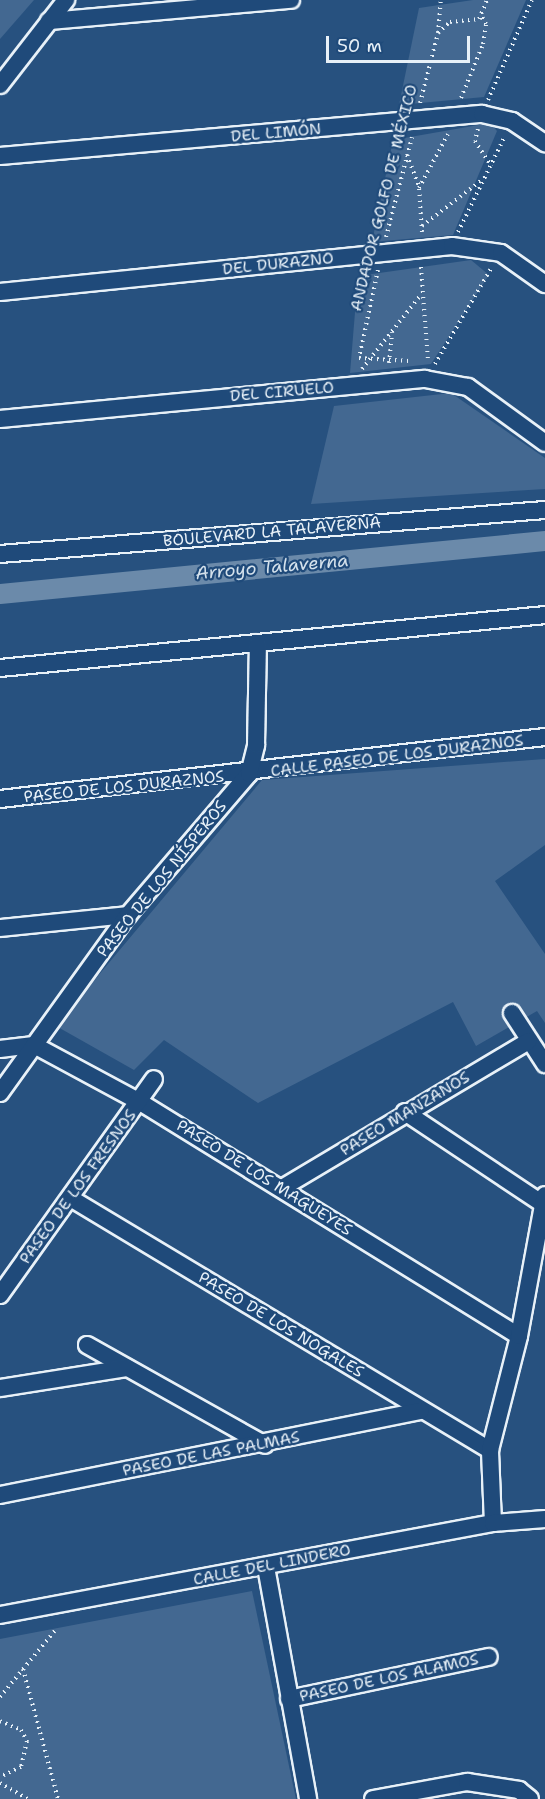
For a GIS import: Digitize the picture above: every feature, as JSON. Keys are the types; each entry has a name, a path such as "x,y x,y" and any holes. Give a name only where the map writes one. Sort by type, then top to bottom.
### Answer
{"street":[{"path":"0,85 66,0"},
{"path":"49,21 291,0"},
{"name":"DEL LIMÓN","path":"0,156 416,122 482,114 512,121 545,143"},
{"name":"DEL DURAZNO","path":"0,292 452,246 501,253 545,284"},
{"name":"DEL CIRUELO","path":"0,419 425,379 468,387 545,443"},
{"name":"BOULEVARD LA TALAVERNA","path":"0,554 545,510"},
{"path":"0,668 545,615"},
{"name":"PASEO DE LOS NÍSPEROS","path":"0,1093 128,915 249,774 256,745 258,643"},
{"name":"CALLE PASEO DE LOS DURAZNOS","path":"249,774 545,737"},
{"name":"PASEO DE LOS DURAZNOS","path":"0,799 249,774"},
{"path":"0,928 128,915"},
{"path":"512,1013 545,1064"},
{"name":"PASEO MANZANOS","path":"282,1188 405,1112 529,1041"},
{"path":"0,1049 34,1044"},
{"name":"PASEO DE LOS MAGUEYES","path":"34,1044 140,1101 519,1336"},
{"name":"PASEO DE LOS FRESNOS","path":"0,1295 72,1198 154,1078"},
{"path":"405,1112 544,1199 519,1336 490,1450 493,1523"},
{"name":"PASEO DE LOS NOGALES","path":"72,1198 421,1411 490,1450"},
{"path":"87,1345 265,1445"},
{"path":"0,1388 126,1368"},
{"name":"PASEO DE LAS PALMAS","path":"0,1495 265,1445 421,1411"},
{"name":"CALLE DEL LINDERO","path":"0,1615 493,1523 545,1519"},
{"path":"266,1567 308,1799"},
{"name":"PASEO DE LOS ALAMOS","path":"289,1699 489,1658"},
{"path":"373,1799 467,1782 519,1790 530,1799"}],"path":[{"name":"ANDADOR GOLFO DE MÉXICO","path":"369,360 359,358 359,350 438,33 441,0"},
{"path":"438,33 450,22 475,21 481,15 487,0"},
{"path":"491,166 475,141 482,114 532,0"},
{"path":"419,188 444,147 483,44 486,24 481,15"},
{"path":"452,246 512,121"},
{"path":"407,155 419,188 423,249 420,297 428,361"},
{"path":"421,226 485,178"},
{"path":"425,379 501,253"},
{"path":"347,386 420,297"},
{"path":"387,383 392,331"},
{"path":"369,360 436,362"},
{"path":"0,1697 57,1628"},
{"path":"23,1670 58,1799"},
{"path":"0,1721 21,1730 27,1748 21,1767 0,1777"},
{"path":"0,1783 28,1799"}],"shaded area":[{"path":"0,0 34,0 0,39"},
{"path":"473,0 526,0 484,97 399,105 419,8"},
{"path":"490,123 497,131 453,235 372,242 393,140"},
{"path":"471,260 489,275 431,364 350,373 358,276"},
{"path":"451,393 545,458 545,489 311,504 334,406"},
{"path":"545,759 545,845 495,881 545,954 545,1023 537,1011 476,1046 453,1002 258,1103 164,1040 134,1070 56,1026 262,780"},
{"path":"252,1591 296,1799 0,1799 0,1639"}],"waterway":[{"name":"Arroyo Talaverna","path":"0,594 545,541"}]}
